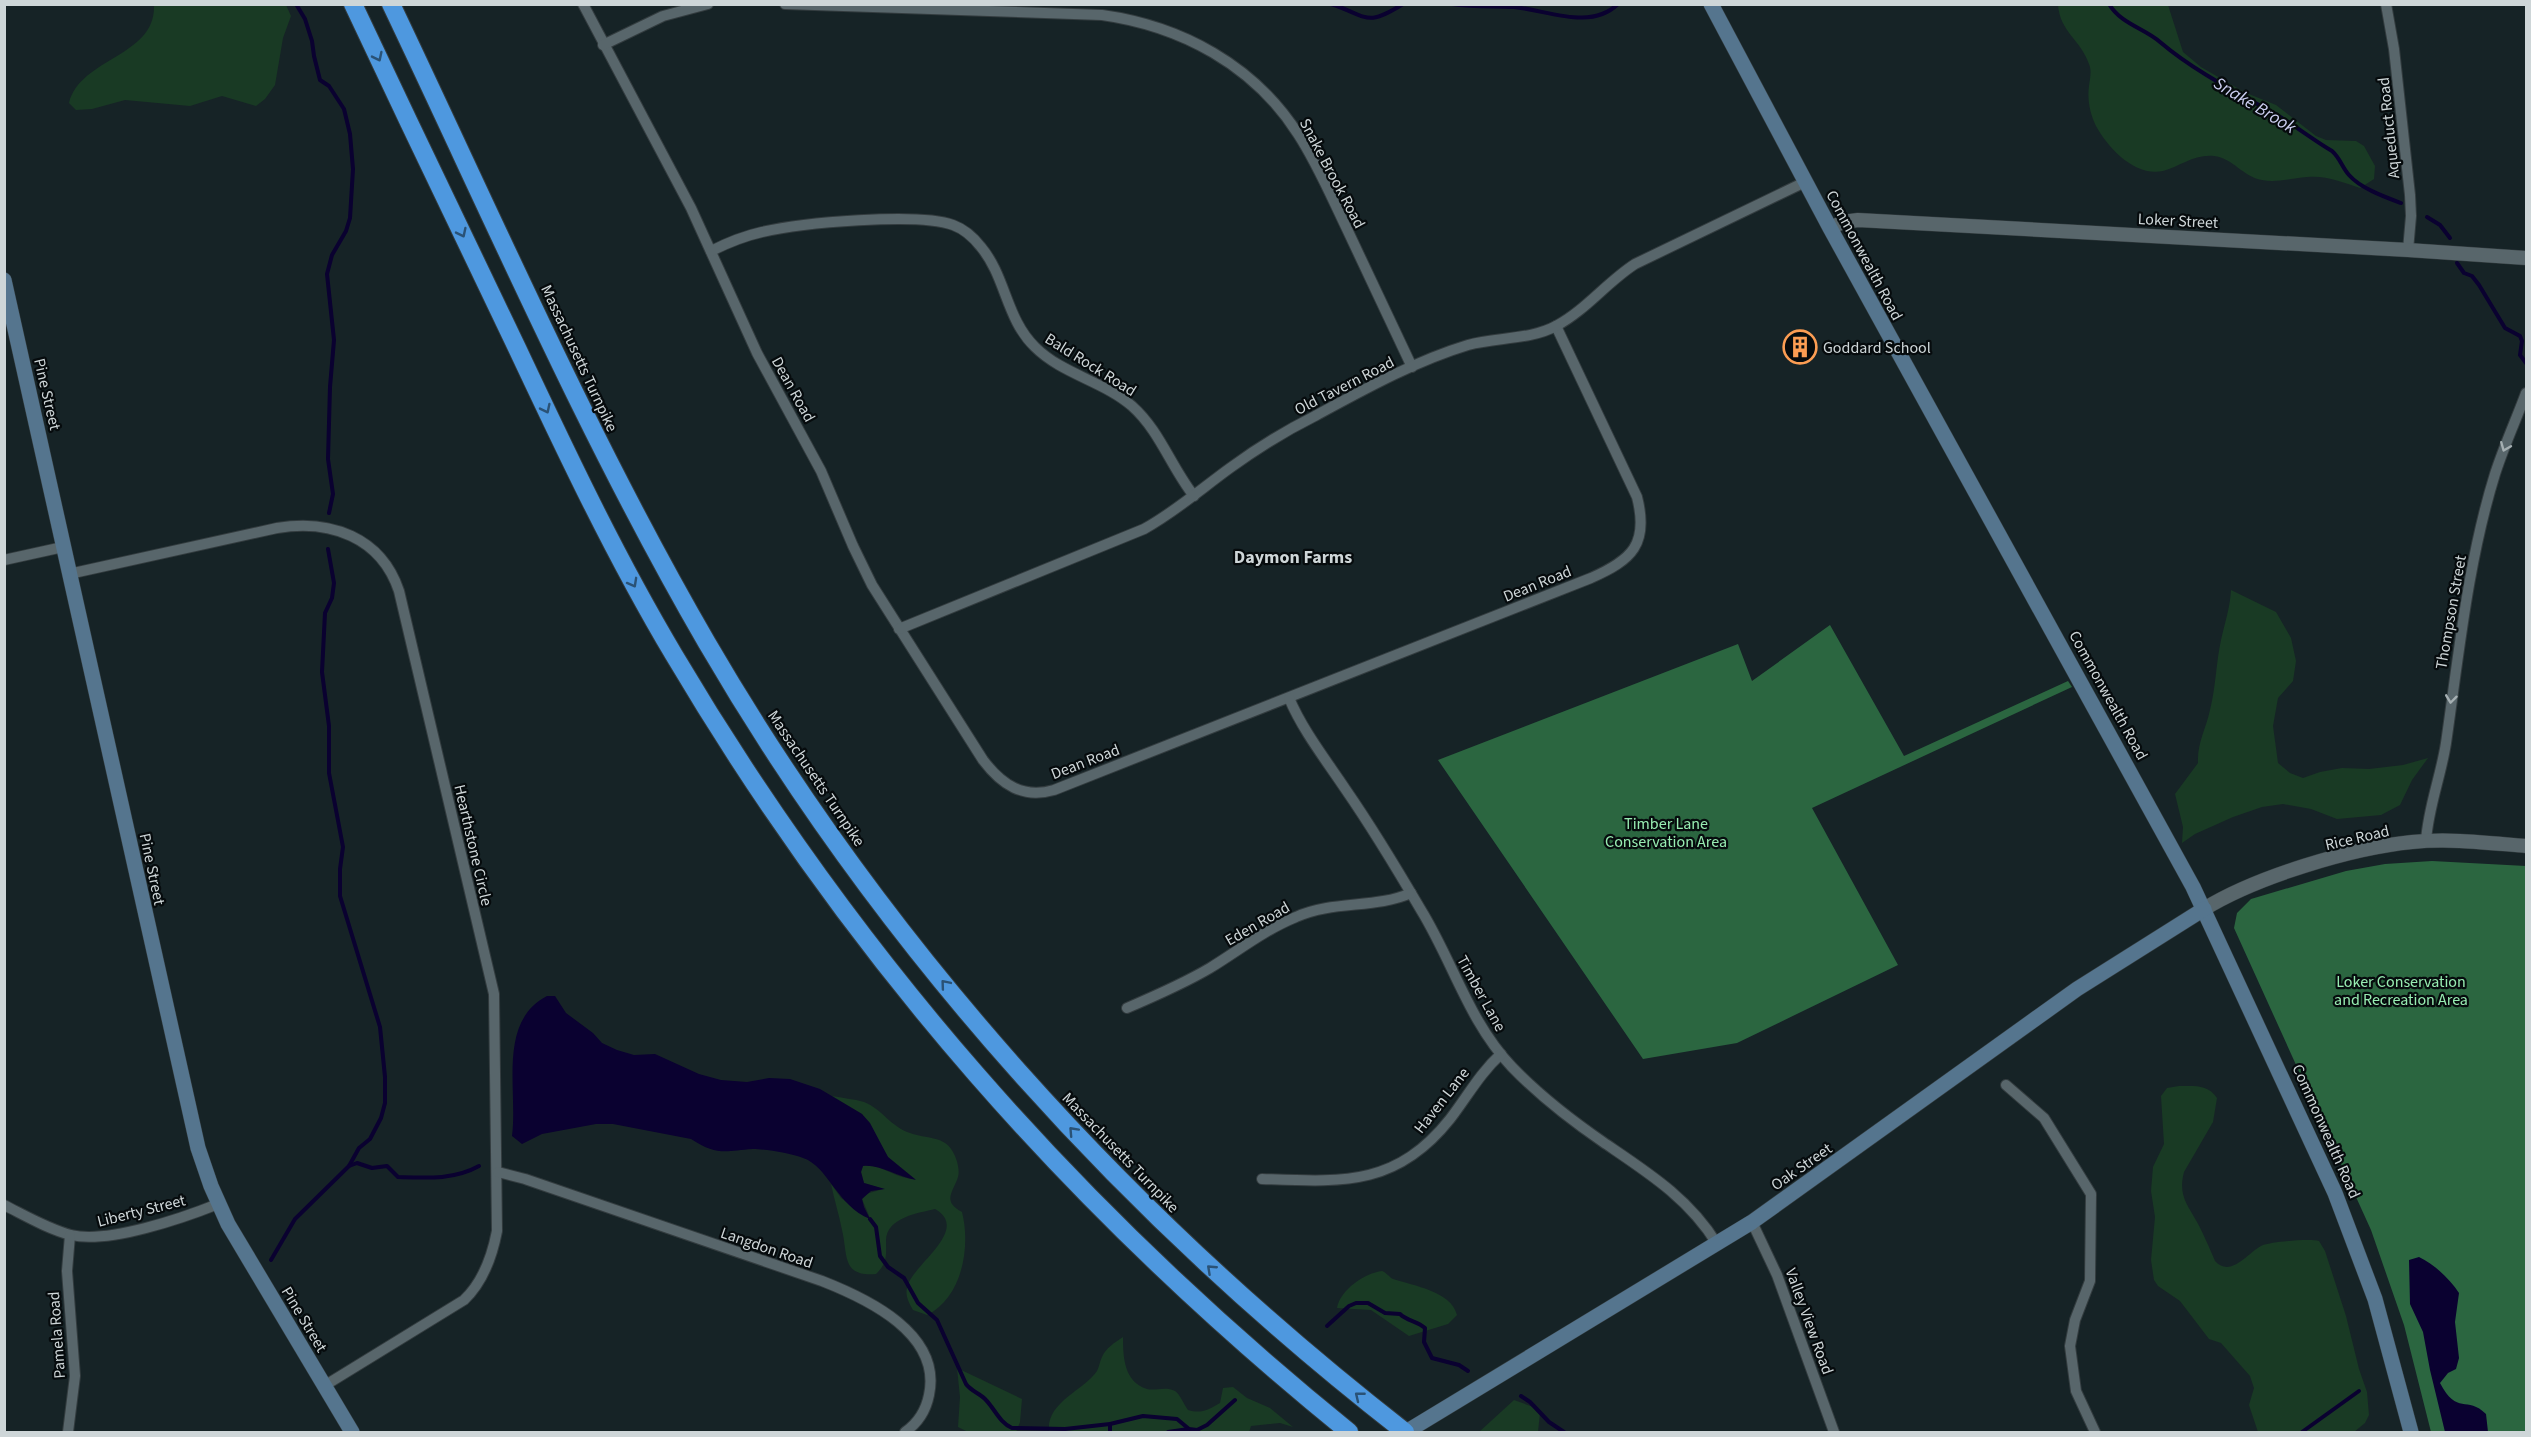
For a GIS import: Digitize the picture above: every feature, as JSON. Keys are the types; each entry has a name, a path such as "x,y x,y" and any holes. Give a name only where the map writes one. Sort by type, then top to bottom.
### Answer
{"highway":[{"path":"353,4 607,534 696,692 802,854 876,954 962,1059 1083,1192 1214,1318 1349,1432"},
{"name":"Massachusetts Turnpike","path":"391,4 602,448 643,528 732,684 824,826 933,970 1028,1082 1096,1156 1216,1273 1292,1341 1406,1432"}],"main road":[{"name":"Commonwealth Road","path":"1711,4 1830,228 2167,836 2204,909 2306,1125 2350,1230 2375,1299 2411,1432"},
{"name":"Pine Street","path":"4,280 191,1124 202,1161 219,1204 241,1247 352,1432"},
{"name":"Oak Street","path":"1406,1432 1752,1222 2085,984 2204,909"}],"street":[{"name":"Dean Road","path":"583,4 664,156 711,251 757,353 821,471 863,568 983,760 998,777 1023,792 1033,794 1054,790 1591,578 1629,558 1641,532 1642,522 1637,497 1556,326"},
{"path":"603,45 663,16 708,4"},
{"name":"Snake Brook Road","path":"785,4 1102,15 1152,25 1198,43 1227,61 1257,85 1297,132 1324,180 1412,367"},
{"name":"Aqueduct Road","path":"2386,4 2394,49 2411,206 2408,250"},
{"name":"Old Tavern Road","path":"900,629 1128,537 1161,520 1239,462 1289,430 1412,367 1468,345 1534,334 1556,326 1575,313 1614,278 1648,257 1805,182"},
{"name":"Bald Rock Road","path":"711,251 760,232 796,226 894,220 953,225 974,239 989,258 1006,303 1025,337 1056,364 1118,397 1134,409 1154,430 1194,496"},
{"name":"Loker Street","path":"1830,228 1843,222 1858,220 2526,258"},
{"name":"Thompson Street","path":"2426,841 2429,816 2444,757 2460,641 2482,524 2495,473 2526,393"},
{"name":"Hearthstone Circle","path":"69,574 294,525 317,526 345,532 366,543 393,574 402,600 492,983 495,1006 498,1213 495,1241 486,1269 474,1290 450,1310 324,1386"},
{"path":"4,560 63,547"},
{"name":"Timber Lane","path":"1289,698 1307,733 1411,893 1433,930 1473,1014 1501,1053 1528,1082 1575,1122 1679,1196 1701,1220 1717,1244"},
{"name":"Rice Road","path":"2204,909 2237,891 2309,866 2364,851 2426,841 2526,846"},
{"name":"Eden Road","path":"1127,1008 1187,981 1253,939 1296,916 1338,905 1392,901 1411,893"},
{"name":"Haven Lane","path":"1263,1179 1343,1180 1373,1174 1400,1164 1425,1146 1439,1132 1478,1078 1501,1053"},
{"path":"2006,1085 2044,1118 2091,1194 2090,1281 2075,1320 2070,1346 2076,1391 2095,1432"},
{"name":"Langdon Road","path":"498,1172 525,1179 822,1281 880,1310 907,1330 918,1342 931,1370 928,1401 922,1416 906,1432"},
{"name":"Liberty Street","path":"4,1205 70,1235 92,1238 118,1234 219,1204"},
{"name":"Valley View Road","path":"1752,1222 1777,1275 1834,1432"},
{"name":"Pamela Road","path":"68,1432 75,1376 67,1271 70,1235"}],"green space":[{"path":"154,5 286,5 291,16 283,38 275,85 265,99 256,106 222,96 190,106 125,100 92,109 76,110 69,103 76,88 102,65 131,47 143,36 151,22"},
{"path":"2058,5 2168,5 2183,52 2201,67 2244,92 2276,105 2316,136 2326,140 2356,141 2364,146 2375,166 2374,179 2360,188 2321,177 2262,180 2249,175 2221,157 2214,156 2194,159 2163,171 2142,170 2115,151 2096,126 2089,101 2090,67 2081,48 2063,22"},
{"path":"2231,590 2276,612 2291,638 2296,661 2293,681 2278,698 2273,726 2278,763 2290,773 2303,778 2342,768 2369,769 2403,765 2428,758 2412,780 2400,805 2381,815 2337,819 2311,809 2283,804 2262,807 2195,834 2182,843 2183,827 2175,794 2198,763 2200,742 2212,701 2219,649"},
{"name":"Timber Lane Conservation Area","path":"1830,625 1904,756 2068,681 2072,687 1812,808 1898,965 1737,1043 1643,1059 1438,760 1738,644 1752,681"},
{"name":"Loker Conservation and Recreation Area","path":"2432,861 2526,866 2526,1432 2431,1432 2404,1325 2371,1230 2234,928 2237,913 2251,899 2346,871 2385,864"},
{"path":"2179,1086 2205,1088 2217,1098 2213,1122 2184,1172 2182,1180 2187,1204 2215,1261 2227,1267 2240,1262 2263,1245 2291,1241 2319,1241 2325,1251 2367,1392 2369,1415 2365,1423 2354,1432 2258,1432 2249,1405 2254,1388 2250,1376 2221,1343 2209,1339 2180,1301 2158,1286 2154,1280 2151,1260 2155,1217 2151,1191 2153,1167 2164,1144 2161,1096 2167,1088"},
{"path":"832,1096 864,1102 897,1127 916,1135 941,1141 950,1148 955,1156 959,1174 950,1200 962,1212 965,1226 964,1255 956,1284 948,1297 927,1315 913,1310 907,1297 907,1288 918,1269 943,1237 947,1227 945,1218 935,1209 905,1217 892,1226 888,1232 884,1262 876,1274 865,1274 851,1268 846,1255 831,1184 841,1198 870,1218 862,1199 866,1194 883,1189 864,1183 861,1172 863,1166 876,1167 901,1177 915,1179 888,1157 862,1114"},
{"path":"1382,1271 1393,1279 1440,1295 1453,1307 1457,1315 1448,1324 1409,1336 1371,1310 1337,1308 1343,1295 1354,1284 1368,1275"},
{"path":"1123,1337 1126,1368 1139,1386 1147,1389 1175,1391 1188,1410 1197,1412 1220,1403 1223,1388 1233,1387 1247,1398 1270,1408 1293,1427 1280,1423 1251,1426 1249,1432 1049,1432 1053,1413 1059,1405 1091,1378 1097,1371 1106,1351"},
{"path":"957,1368 1022,1399 1020,1422 1016,1432 968,1432 958,1427 960,1397"},
{"path":"1514,1400 1536,1408 1540,1413 1538,1432 1479,1432"}],"shaded area":[{"path":"547,996 555,996 566,1013 593,1033 602,1043 617,1050 634,1055 655,1054 699,1074 721,1080 747,1082 769,1078 790,1079 820,1089 862,1114 870,1123 888,1157 916,1180 876,1167 863,1166 861,1172 864,1183 885,1189 871,1191 862,1199 870,1219 849,1205 812,1162 785,1153 758,1149 715,1150 691,1139 613,1124 596,1124 542,1134 522,1144 512,1136 513,1058 516,1040 521,1022 531,1008"},
{"path":"2419,1257 2441,1272 2459,1293 2455,1322 2459,1358 2456,1369 2448,1373 2440,1383 2452,1399 2473,1406 2486,1414 2488,1432 2445,1432 2423,1332 2410,1304 2409,1260"}],"waterway":[{"path":"296,4 305,19 312,41 320,80 329,86 344,109 350,134 353,169 350,218 346,231 332,255 327,274 334,340 328,459 333,494 329,513"},
{"name":"Snake Brook","path":"1331,4 1367,18 1381,16 1403,4"},
{"name":"Snake Brook","path":"1452,4 1514,7 1581,18 1607,12 1618,4"},
{"name":"Snake Brook","path":"2109,4 2126,21 2154,37 2199,71 2278,116 2332,151 2354,180 2373,192 2401,203"},
{"name":"Snake Brook","path":"2427,217 2440,225 2450,238"},
{"name":"Snake Brook","path":"2457,263 2464,273 2472,276 2479,285 2505,328 2520,336 2522,341 2520,355 2526,363"},
{"path":"328,549 334,583 332,598 325,613 322,672 329,726 329,773 343,847 340,896 380,1027 385,1077 385,1103 381,1118 370,1139 359,1148 349,1166"},
{"path":"271,1260 295,1219 349,1166 357,1163 372,1168 387,1166 398,1177 419,1178 450,1176 479,1166"},
{"path":"870,1219 876,1227 880,1256 888,1267 904,1278 918,1303 937,1320 966,1384 985,1399 1000,1419 1012,1428 1065,1429 1110,1424 1143,1416 1177,1419 1189,1429 1197,1430 1207,1425 1235,1400"},
{"path":"1327,1326 1349,1306 1356,1303 1368,1303 1385,1313 1400,1314 1425,1328 1424,1342 1432,1358 1459,1365 1468,1371"},
{"path":"2302,1432 2359,1391"},
{"path":"1521,1396 1549,1422 1564,1432"},
{"path":"1110,1424 1110,1432"},
{"path":"1168,1432 1189,1429"}],"place":[{"name":"Goddard School","path":"1800,347"}],"district":[{"name":"Daymon Farms","path":"1293,557"}]}
